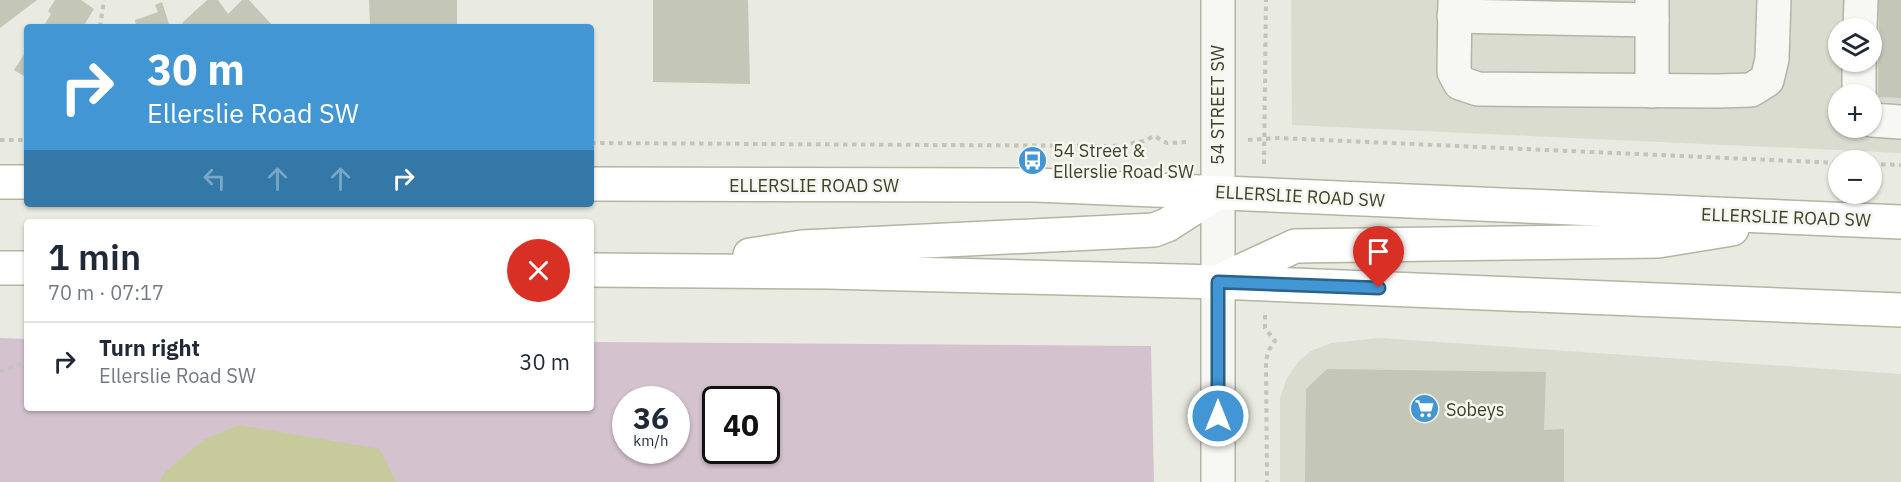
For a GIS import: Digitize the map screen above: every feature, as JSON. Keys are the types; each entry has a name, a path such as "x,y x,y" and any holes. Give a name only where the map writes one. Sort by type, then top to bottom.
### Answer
{"main road":[{"path":"0,182 24,182"},
{"name":"ELLERSLIE ROAD SW","path":"594,184 1036,185 1901,222"},
{"path":"654,271 802,247 1155,230 1167,225 1217,193"},
{"path":"1218,282 1295,246 1658,241 1801,218"},
{"path":"0,268 24,268"},
{"path":"594,270 828,272 1218,282 1901,310"},
{"path":"1793,306 1901,292"}],"street":[{"name":"54 STREET SW","path":"1218,0 1218,482"},
{"path":"1652,91 1652,10 1455,8 1454,72 1460,83 1478,89 1652,91 1751,90 1767,80 1772,59 1774,0"},
{"path":"1860,18 1861,0"},
{"path":"1882,121 1901,122"}],"path":[{"path":"100,24 104,0"},
{"path":"1266,0 1264,139 1828,163"},
{"path":"594,142 1115,146 1144,141 1155,136 1167,143"},
{"path":"0,140 24,140"},
{"path":"1882,164 1901,165"},
{"path":"1265,328 1275,341 1266,360 1267,482"},
{"path":"0,372 24,362"}],"shaded area":[{"path":"1291,0 1901,0 1901,153 1882,152 1882,150 1836,150 1292,125"},
{"path":"0,338 24,339 24,411 594,411 594,342 1151,346 1154,482 0,482"},
{"path":"1380,338 1901,374 1901,482 1280,482 1280,398 1287,378 1300,360 1311,351 1331,343"},
{"path":"239,425 380,449 396,482 160,482 163,474 203,440"}],"building":[{"path":"0,0 37,0 0,28"},
{"path":"55,0 81,0 94,9 85,24 45,24 51,14 48,11"},
{"path":"207,0 218,0 228,14 242,0 249,0 271,24 183,24"},
{"path":"369,0 457,0 457,24 370,24"},
{"path":"653,0 748,0 750,84 653,82"},
{"path":"1871,0 1901,0 1901,98 1882,97 1882,84 1878,84 1878,72 1882,72 1882,18 1879,18 1879,5 1871,5"},
{"path":"162,2 169,24 136,24 135,20 158,12 155,5"},
{"path":"24,55 24,76 14,70"},
{"name":"Sobeys","path":"1327,369 1546,372 1544,430 1564,429 1564,482 1305,482 1306,389"}],"place":[{"name":"54 Street & Ellerslie Road SW","path":"1032,160"},
{"name":"Sobeys","path":"1425,409"}],"route":[{"path":"1218,416 1218,282 1379,288"}]}
